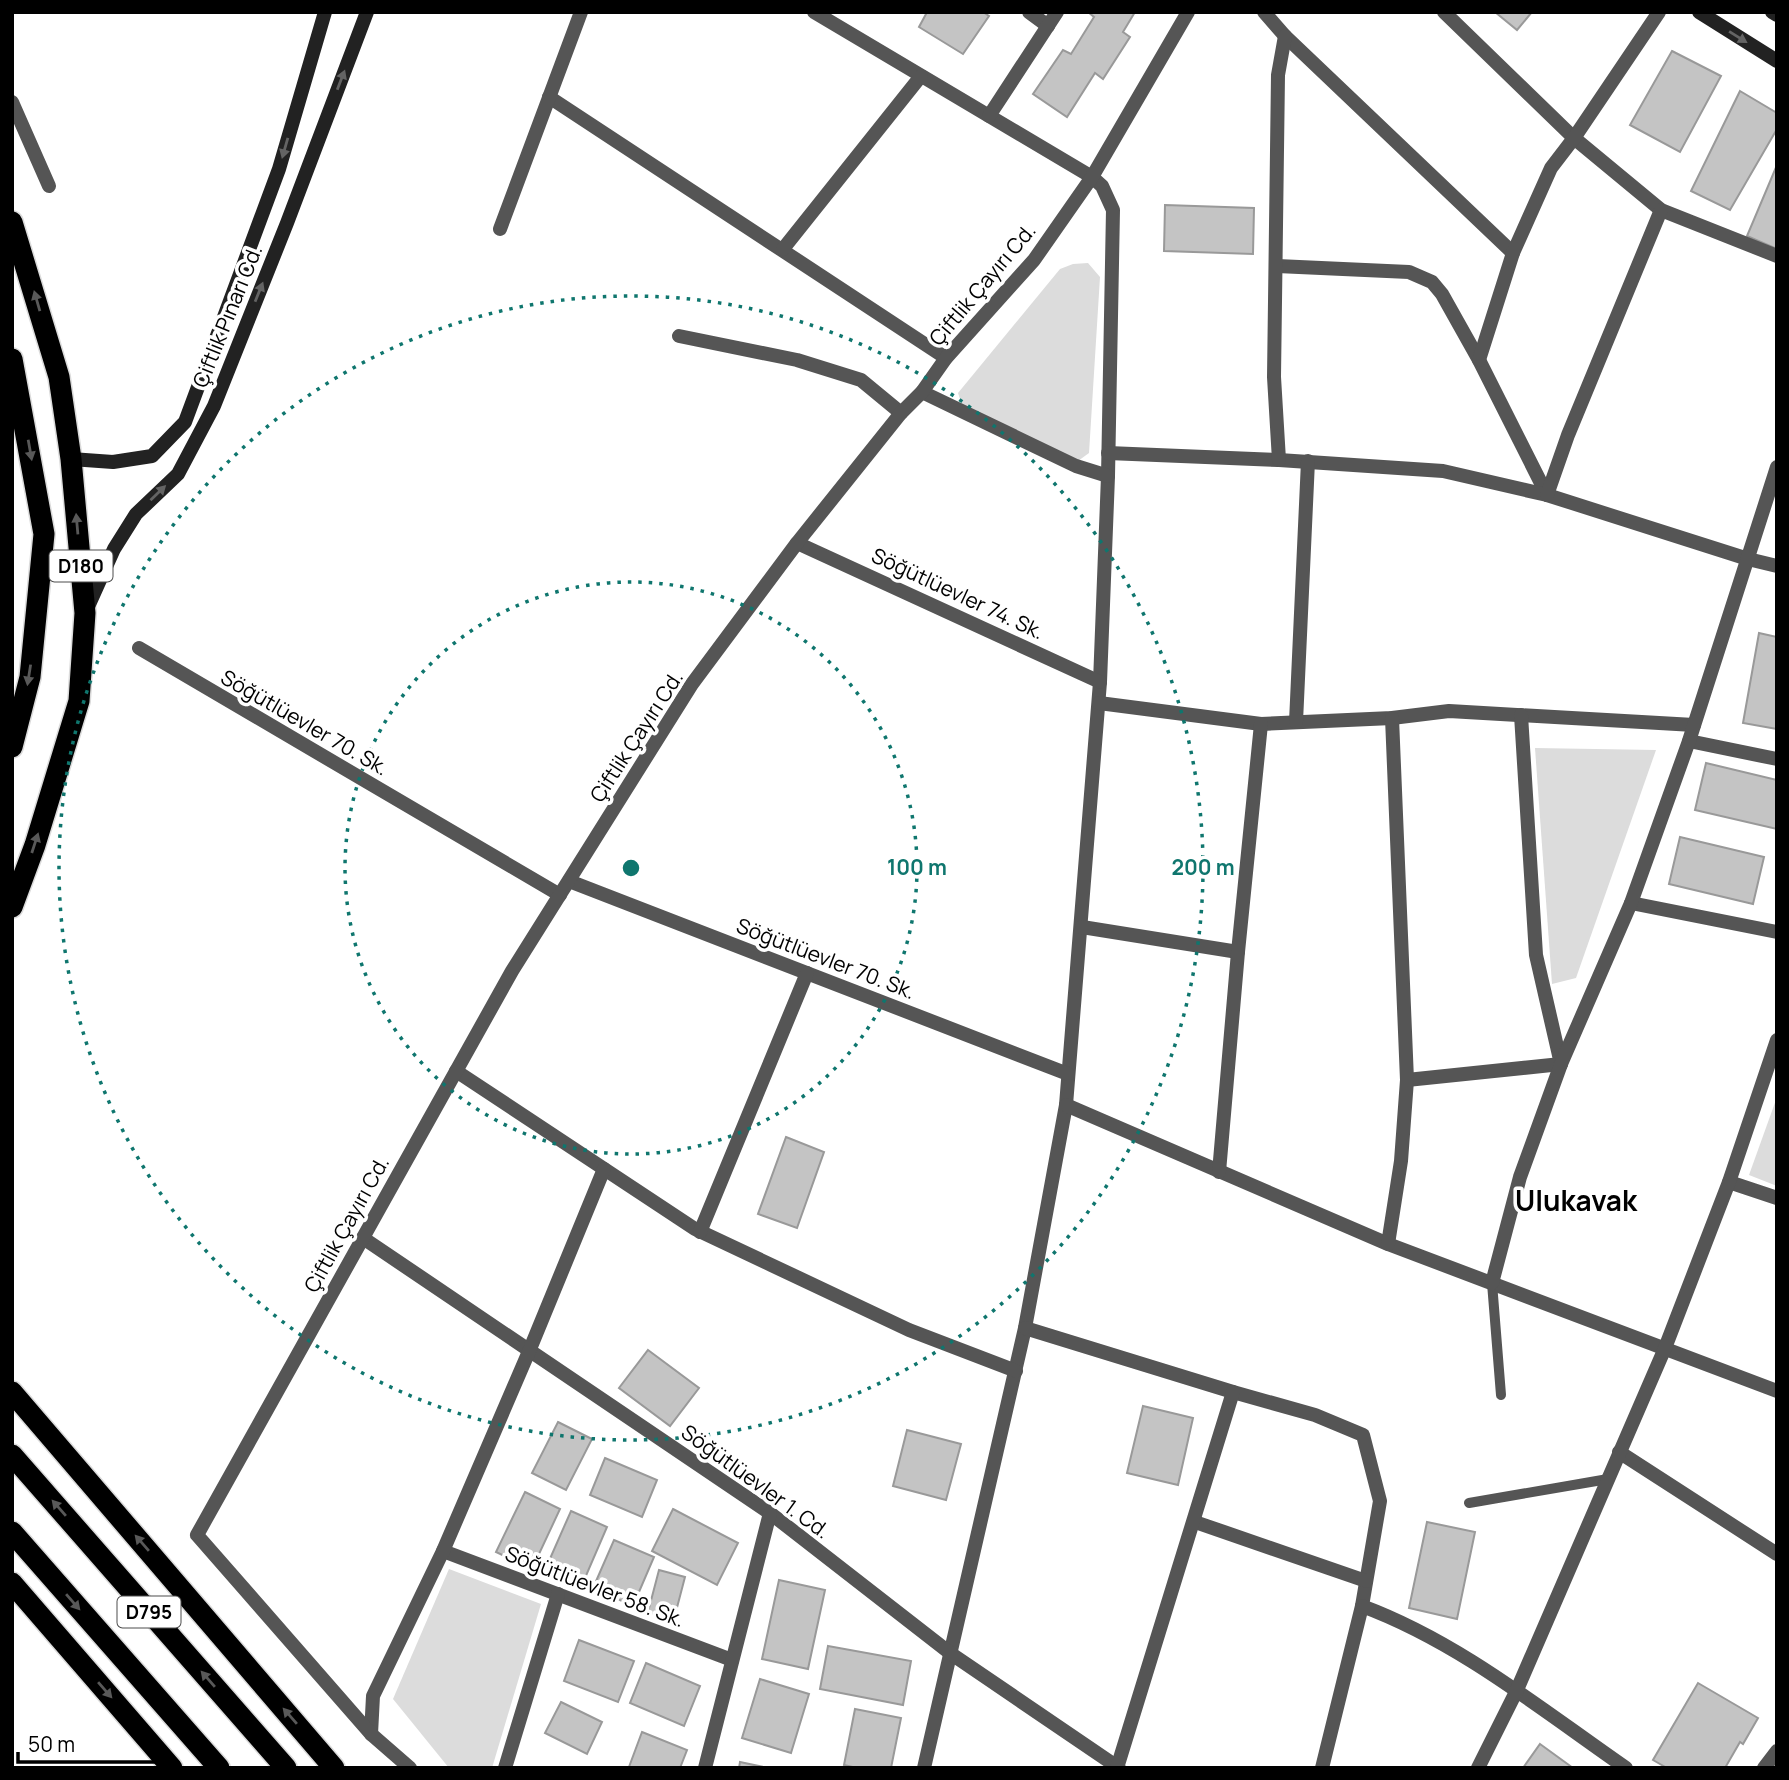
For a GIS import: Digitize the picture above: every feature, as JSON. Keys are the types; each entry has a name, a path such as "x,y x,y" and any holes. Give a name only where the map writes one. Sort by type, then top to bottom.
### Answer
{"highway":[{"name":"D180","path":"12,222 59,377 71,459 85,613 79,701 12,907"},
{"name":"D180","path":"12,359 44,534 30,677 12,747"},
{"path":"12,1392 334,1768"},
{"name":"D795","path":"12,1455 285,1768"},
{"name":"D795","path":"12,1532 219,1768"},
{"path":"12,1583 172,1768"}],"street":[{"name":"Çiftlik Pınarı Cd.","path":"71,459 113,462 152,456 186,422 279,169 325,12"},
{"name":"Çiftlik Pınarı Cd.","path":"85,613 114,549 136,514 178,474 214,406 367,12"},
{"path":"500,229 580,12"},
{"path":"814,12 1093,177 1102,186 1113,210 1108,476 1099,703 1066,1105 1016,1371 924,1768"},
{"path":"1029,12 1048,26"},
{"path":"989,116 1057,12"},
{"name":"Çiftlik Çayırı Cd.","path":"371,1734 197,1535 512,971 692,684 797,543 901,413 922,392 946,358 1034,260 1093,177 1188,12"},
{"path":"1264,12 1285,36 1513,253"},
{"path":"1444,12 1574,138 1661,210 1777,256"},
{"path":"1479,360 1513,253 1551,168 1659,12"},
{"path":"1699,12 1777,61"},
{"path":"1279,460 1274,377 1279,75 1285,36"},
{"path":"783,249 921,76"},
{"path":"549,97 946,358"},
{"path":"12,102 49,186"},
{"path":"1548,495 1568,435 1661,210"},
{"path":"1277,266 1409,272 1425,277 1442,294 1548,495"},
{"path":"679,336 797,360 861,380 901,413"},
{"path":"922,392 1076,466 1108,476"},
{"path":"1108,453 1308,461 1443,471 1548,495 1777,566"},
{"path":"1296,722 1308,461"},
{"path":"1492,1283 1520,1177 1560,1064 1630,903 1689,741 1777,467"},
{"name":"Söğütlüevler 74. Sk.","path":"797,543 1100,682"},
{"name":"Söğütlüevler 70. Sk.","path":"139,648 559,895"},
{"path":"1099,703 1261,724 1392,718 1448,711 1694,726"},
{"path":"1521,715 1536,955 1560,1064"},
{"path":"1388,1244 1401,1161 1406,1080 1392,718"},
{"path":"1219,1172 1261,724"},
{"path":"1689,741 1777,759"},
{"name":"Söğütlüevler 70. Sk.","path":"569,881 1068,1074"},
{"path":"1630,903 1777,932"},
{"path":"1082,927 1238,952"},
{"path":"700,1232 807,973"},
{"path":"1478,1768 1516,1692 1665,1348 1729,1182 1777,1040"},
{"path":"1406,1080 1560,1064"},
{"path":"456,1071 700,1232 909,1330 1016,1371"},
{"path":"1066,1105 1388,1244 1777,1391"},
{"path":"410,1768 371,1734 373,1696 443,1551 604,1169"},
{"path":"1729,1182 1777,1198"},
{"name":"Söğütlüevler 1. Cd.","path":"363,1238 770,1513 950,1653 1118,1767"},
{"path":"1025,1328 1315,1415 1363,1435 1380,1501 1362,1606 1322,1768"},
{"path":"1118,1767 1233,1392"},
{"path":"1619,1452 1777,1554"},
{"path":"705,1768 770,1513"},
{"path":"1195,1522 1366,1581"},
{"name":"Söğütlüevler 58. Sk.","path":"443,1551 732,1660"},
{"path":"505,1768 558,1594"},
{"path":"1362,1606 1398,1619 1446,1646 1626,1768"},
{"path":"1764,1768 1777,1751"}],"lane":[{"path":"1492,1283 1501,1395"},
{"path":"1469,1503 1608,1479"}],"shaded area":[{"path":"1088,263 1100,277 1089,453 1078,461 963,408 958,393 1060,269 1073,264"},
{"path":"1535,748 1656,750 1576,978 1552,984"},
{"path":"1777,1097 1777,1186 1749,1175"},
{"path":"449,1569 541,1604 492,1768 449,1768 393,1699"}],"building":[{"path":"923,12 983,12 989,16 963,54 919,27 926,14"},
{"path":"1088,12 1135,12 1123,32 1130,37 1103,79 1095,73 1067,117 1033,94 1063,50 1071,54 1094,17"},
{"path":"1495,12 1532,12 1517,30"},
{"path":"1672,51 1721,76 1680,152 1630,125"},
{"path":"1740,91 1777,113 1777,129 1730,210 1691,191"},
{"path":"1777,165 1777,249 1747,236"},
{"path":"1165,205 1254,208 1253,254 1164,251"},
{"path":"1759,633 1777,637 1777,729 1743,723"},
{"path":"1706,763 1777,780 1777,829 1695,810"},
{"path":"1680,837 1764,857 1753,904 1669,884"},
{"path":"786,1137 824,1152 797,1228 758,1214"},
{"path":"648,1350 699,1388 670,1426 619,1388"},
{"path":"1143,1406 1193,1418 1178,1485 1127,1473"},
{"path":"558,1422 592,1439 566,1490 532,1473"},
{"path":"907,1430 961,1444 946,1500 893,1486"},
{"path":"605,1458 657,1480 642,1517 590,1495"},
{"path":"525,1492 560,1509 532,1569 496,1552"},
{"path":"673,1509 738,1543 717,1585 652,1551"},
{"path":"571,1511 607,1527 582,1585 545,1570"},
{"path":"1427,1522 1475,1532 1457,1619 1409,1608"},
{"path":"614,1540 654,1557 633,1606 593,1588"},
{"path":"659,1570 685,1577 674,1619 648,1612"},
{"path":"779,1580 825,1590 808,1669 762,1659"},
{"path":"579,1640 634,1661 618,1702 564,1681"},
{"path":"828,1646 911,1661 903,1705 820,1689"},
{"path":"646,1663 700,1686 684,1726 630,1703"},
{"path":"760,1679 809,1694 791,1753 742,1738"},
{"path":"1698,1683 1758,1718 1725,1768 1667,1768 1653,1760"},
{"path":"561,1702 602,1722 587,1754 545,1733"},
{"path":"855,1709 901,1718 891,1768 857,1768 844,1765"},
{"path":"642,1732 687,1750 680,1768 629,1767"},
{"path":"1540,1744 1573,1768 1523,1768"},
{"path":"740,1762 768,1768 739,1768"}],"district":[{"name":"Ulukavak","path":"1576,1200"}]}
